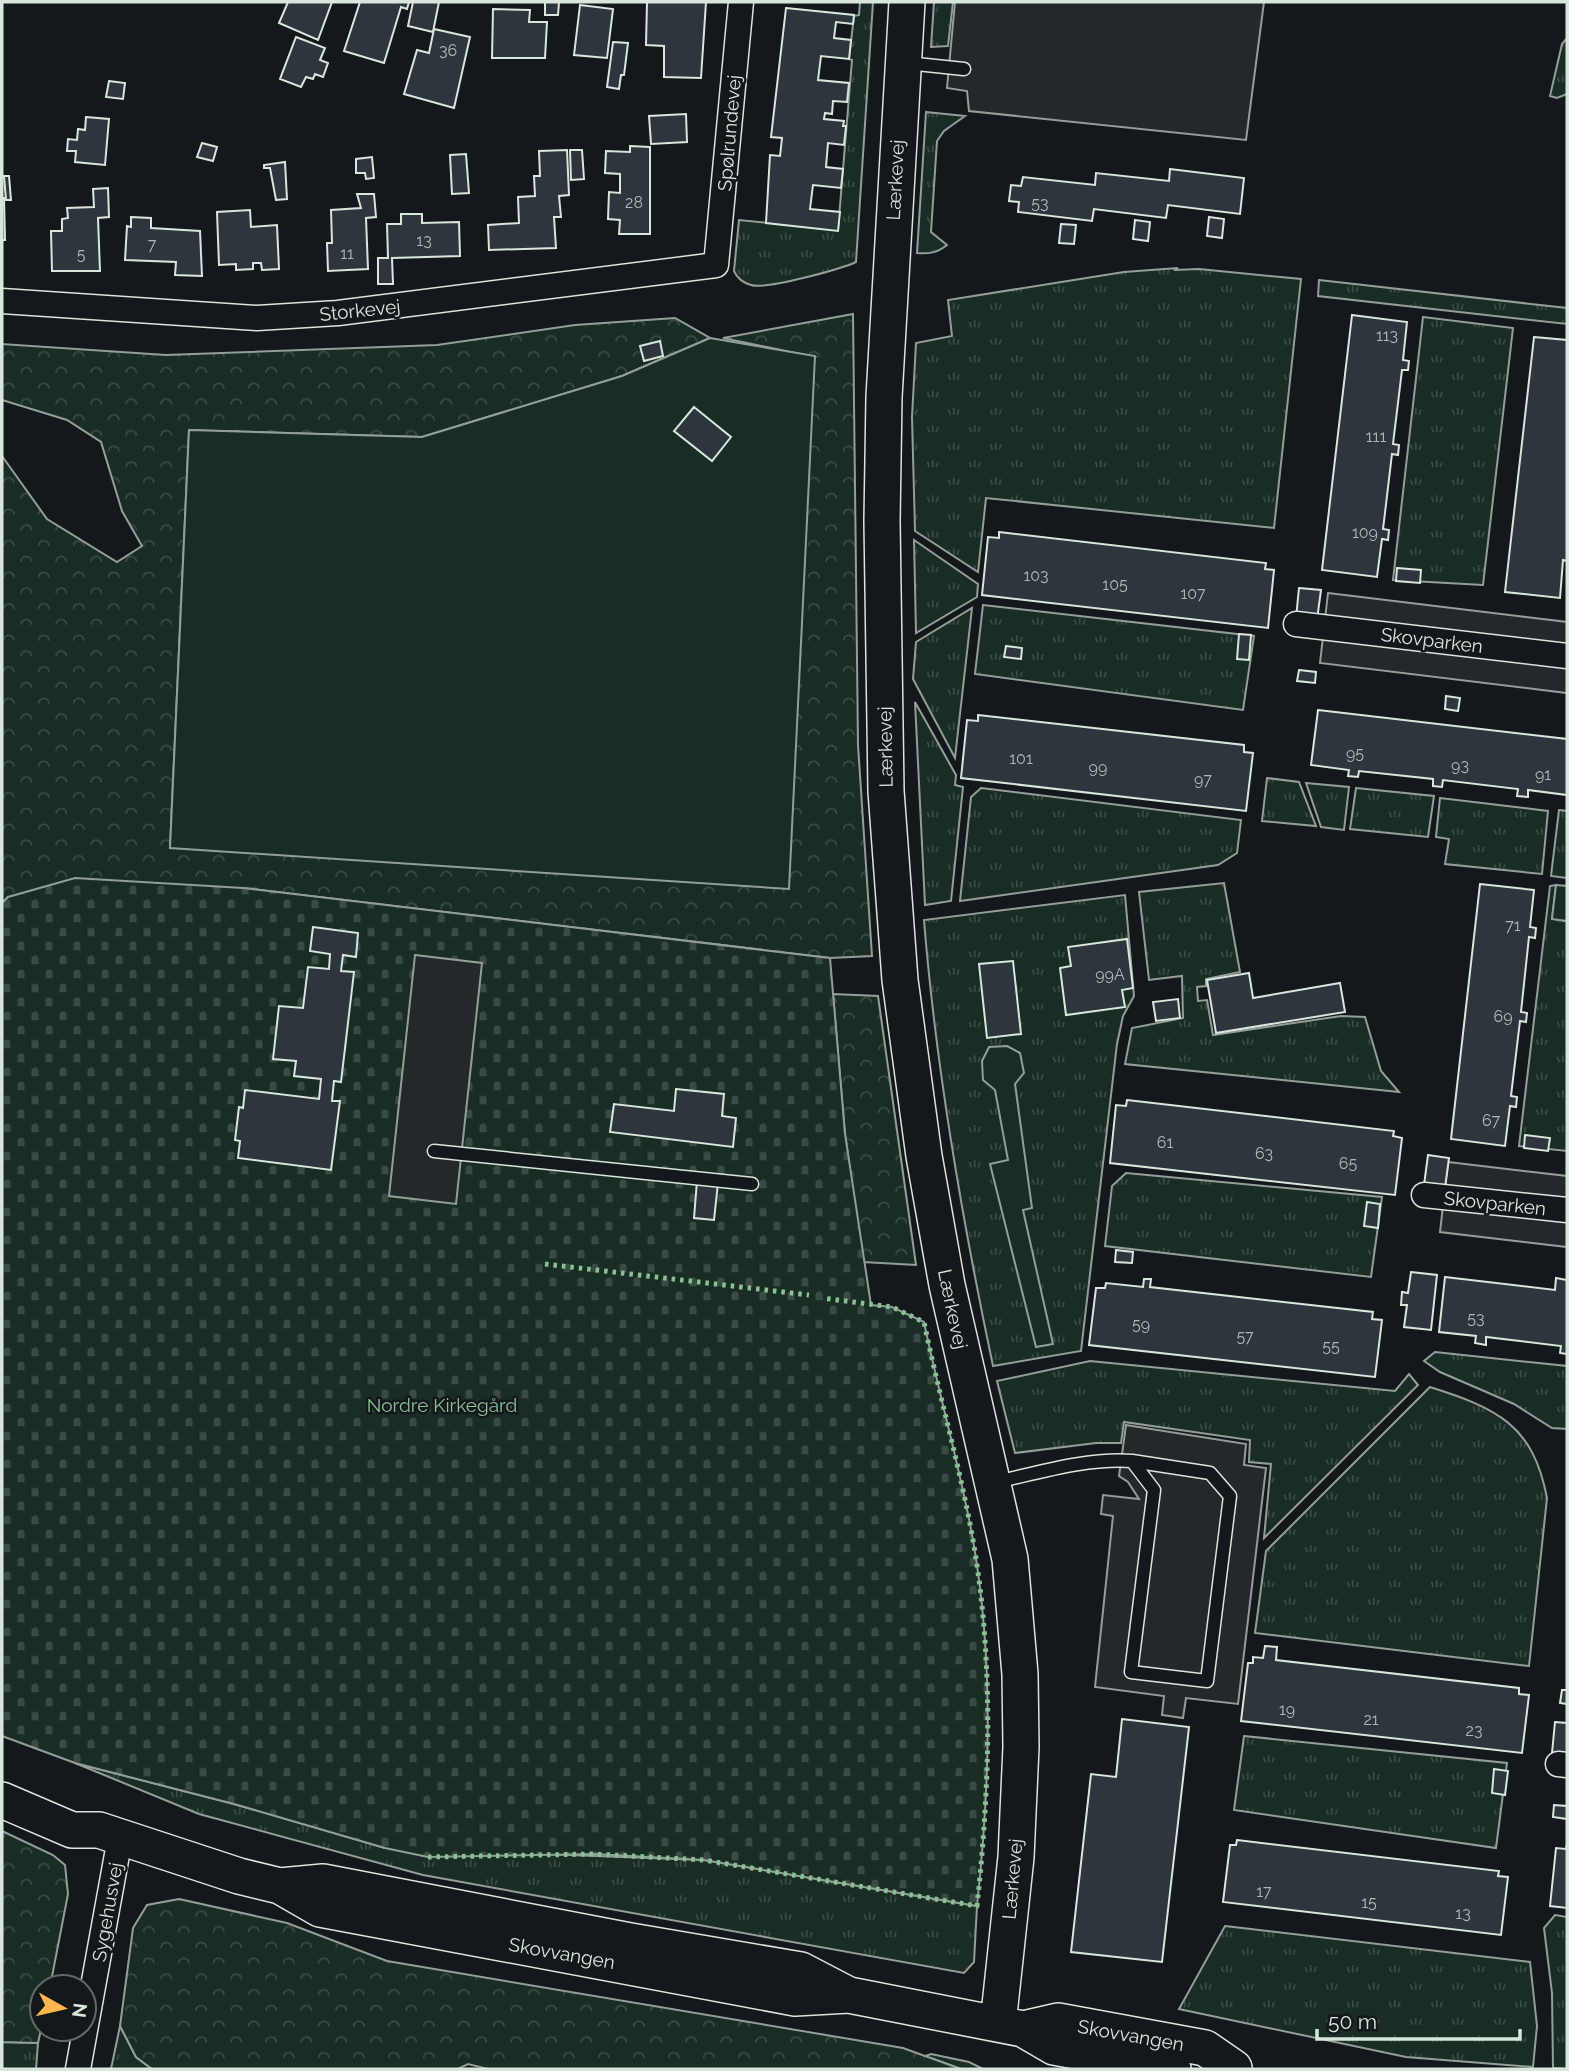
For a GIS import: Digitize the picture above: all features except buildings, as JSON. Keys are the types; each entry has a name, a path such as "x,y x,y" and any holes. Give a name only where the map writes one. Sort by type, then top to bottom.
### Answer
{"street":[{"name":"Spølrundevej","path":"716,265 741,2"},
{"name":"Lærkevej","path":"907,2 883,411 882,522 888,818 900,979 924,1156 947,1285 1010,1559 1020,1674 1021,1747 1010,2027"},
{"name":"Storkevej","path":"2,301 257,318 338,313 716,265"},
{"name":"Skovparken","path":"1296,624 1567,656"},
{"name":"Skovparken","path":"1424,1195 1567,1210"},
{"name":"Skovvangen","path":"2,1776 80,1811 109,1834"},
{"name":"Skovvangen","path":"2,1800 72,1830 109,1834 280,1886 323,1882 630,1941 801,1970 849,1995 1010,2027 1054,2047 1173,2069"},
{"name":"Sygehusvej","path":"78,2069 109,1834"},
{"name":"Skovvangen","path":"1010,2027 1058,2021 1205,2048 1233,2069"}],"lane":[{"path":"903,62 964,69"},
{"path":"434,1151 752,1184"},
{"path":"992,1483 1068,1466 1111,1460 1132,1461 1210,1473 1230,1496 1207,1681 1131,1672 1154,1490 1132,1461"}],"green space":[{"path":"860,2 873,2 856,262 786,282 759,286 743,282 734,271 739,220 838,230 852,60 849,59 854,16 859,15"},
{"path":"934,2 953,2 948,46 931,47"},
{"path":"1567,38 1567,94 1557,98 1550,96 1562,44"},
{"path":"926,112 965,116 944,131 937,141 931,232 947,245 929,253 917,253"},
{"path":"1178,268 1174,270 1199,269 1301,279 1274,528 986,498 978,572 915,531 912,417 916,343 952,336 948,300 1124,272"},
{"path":"1319,280 1567,308 1567,324 1318,296"},
{"path":"853,314 858,745 872,956 830,958 243,888 8,897 2,903 2,456 47,519 117,562 142,546 122,511 101,442 67,420 2,400 2,344 166,355 437,345 575,325 675,318 710,338 622,376 422,437 189,430 170,847 815,357 723,338"},
{"path":"1423,317 1513,328 1483,585 1393,580"},
{"path":"710,338 815,356 789,889 170,848 189,430 422,437 622,376"},
{"path":"914,540 978,584 977,597 916,633"},
{"path":"983,605 1254,636 1243,710 975,674"},
{"path":"972,608 955,758 913,679 916,642"},
{"path":"915,702 956,775 955,785 963,787 951,901 925,905"},
{"path":"1267,778 1299,782 1316,826 1262,821"},
{"path":"1306,783 1349,787 1344,830 1321,827"},
{"path":"981,788 1241,820 1237,853 1218,865 960,901 971,797"},
{"path":"1356,788 1434,796 1428,837 1350,829"},
{"path":"1440,798 1548,811 1542,874 1445,864 1449,839 1436,837"},
{"path":"1559,810 1567,811 1567,878 1551,876"},
{"name":"Nordre Kirkegård","path":"75,878 243,888 830,958 845,1134 871,1305 892,1307 924,1322 973,1540 984,1631 988,1723 985,1815 977,1906 704,1860 594,1854 428,1857 385,1848 234,1804 75,1763 2,1736 2,903 8,897"},
{"path":"1224,883 1240,972 1206,979 1206,986 1197,987 1198,1001 1207,1000 1213,1035 1341,1016 1365,1017 1381,1071 1399,1092 1125,1064 1132,1028 1183,1018 1182,976 1149,980 1139,892"},
{"path":"1556,885 1552,919 1567,921 1567,1151 1519,1146 1550,886"},
{"path":"1556,885 1567,886 1567,921 1552,919"},
{"path":"1125,895 1134,996 1123,1016 1117,1044 1081,1351 993,1366 951,1144 935,1032 924,920"},
{"path":"833,994 878,996 916,1265 863,1262 845,1134"},
{"path":"1007,1046 1020,1053 1024,1073 1015,1084 1032,1208 1023,1210 1053,1344 1036,1347 990,1164 1008,1160 995,1090 983,1080 982,1061 989,1047"},
{"path":"1126,1173 1382,1197 1371,1277 1105,1246 1112,1186"},
{"path":"1435,1352 1567,1366 1567,1429 1552,1428 1514,1404 1440,1372 1424,1361"},
{"path":"1090,1361 1395,1391 1409,1374 1418,1385 1264,1538 1271,1464 1249,1462 1250,1440 1124,1422 1121,1443 1096,1443 1015,1453 997,1381"},
{"path":"1430,1387 1474,1403 1508,1423 1532,1452 1541,1473 1547,1498 1529,1666 1255,1633 1266,1551"},
{"path":"1244,1736 1507,1763 1496,1848 1234,1810"},
{"path":"75,1763 234,1804 385,1848 704,1860 977,1906 974,1962 964,1973 423,1875 199,1814"},
{"path":"2,1831 53,1855 65,1865 68,1894 53,1973 28,1973 28,2043 2,2042"},
{"path":"179,1899 287,1923 387,1961 903,2048 961,2069 488,2069 468,2064 458,2069 152,2069 136,2057 120,2026 133,1928 147,1905"},
{"path":"1555,1915 1567,1917 1567,2069 1553,2068 1552,1993 1544,1928"},
{"path":"1225,1926 1530,1962 1537,2026 1533,2067 1406,2057 1179,2009"},
{"path":"120,2026 136,2057 152,2069 111,2069"},
{"path":"2,2042 38,2043 36,2069 2,2069"},
{"path":"931,2054 969,2062 983,2069 961,2069 925,2056"}],"shaded area":[{"path":"955,2 1264,2 1246,140 969,111 967,91 947,88"},
{"path":"1328,593 1567,622 1567,693 1320,663"},
{"path":"415,955 482,963 456,1204 389,1196"},
{"path":"1448,1162 1567,1176 1567,1247 1440,1232"},
{"path":"1126,1425 1246,1444 1244,1465 1266,1468 1238,1704 1186,1698 1183,1718 1162,1715 1164,1696 1095,1687 1113,1516 1101,1514 1103,1495 1139,1499 1128,1482 1119,1476"}],"hedge":[{"path":"545,1264 809,1295"},
{"path":"428,1857 594,1854 704,1860 977,1906 985,1815 988,1723 980,1586 968,1513 924,1322 892,1307 822,1298"}]}
